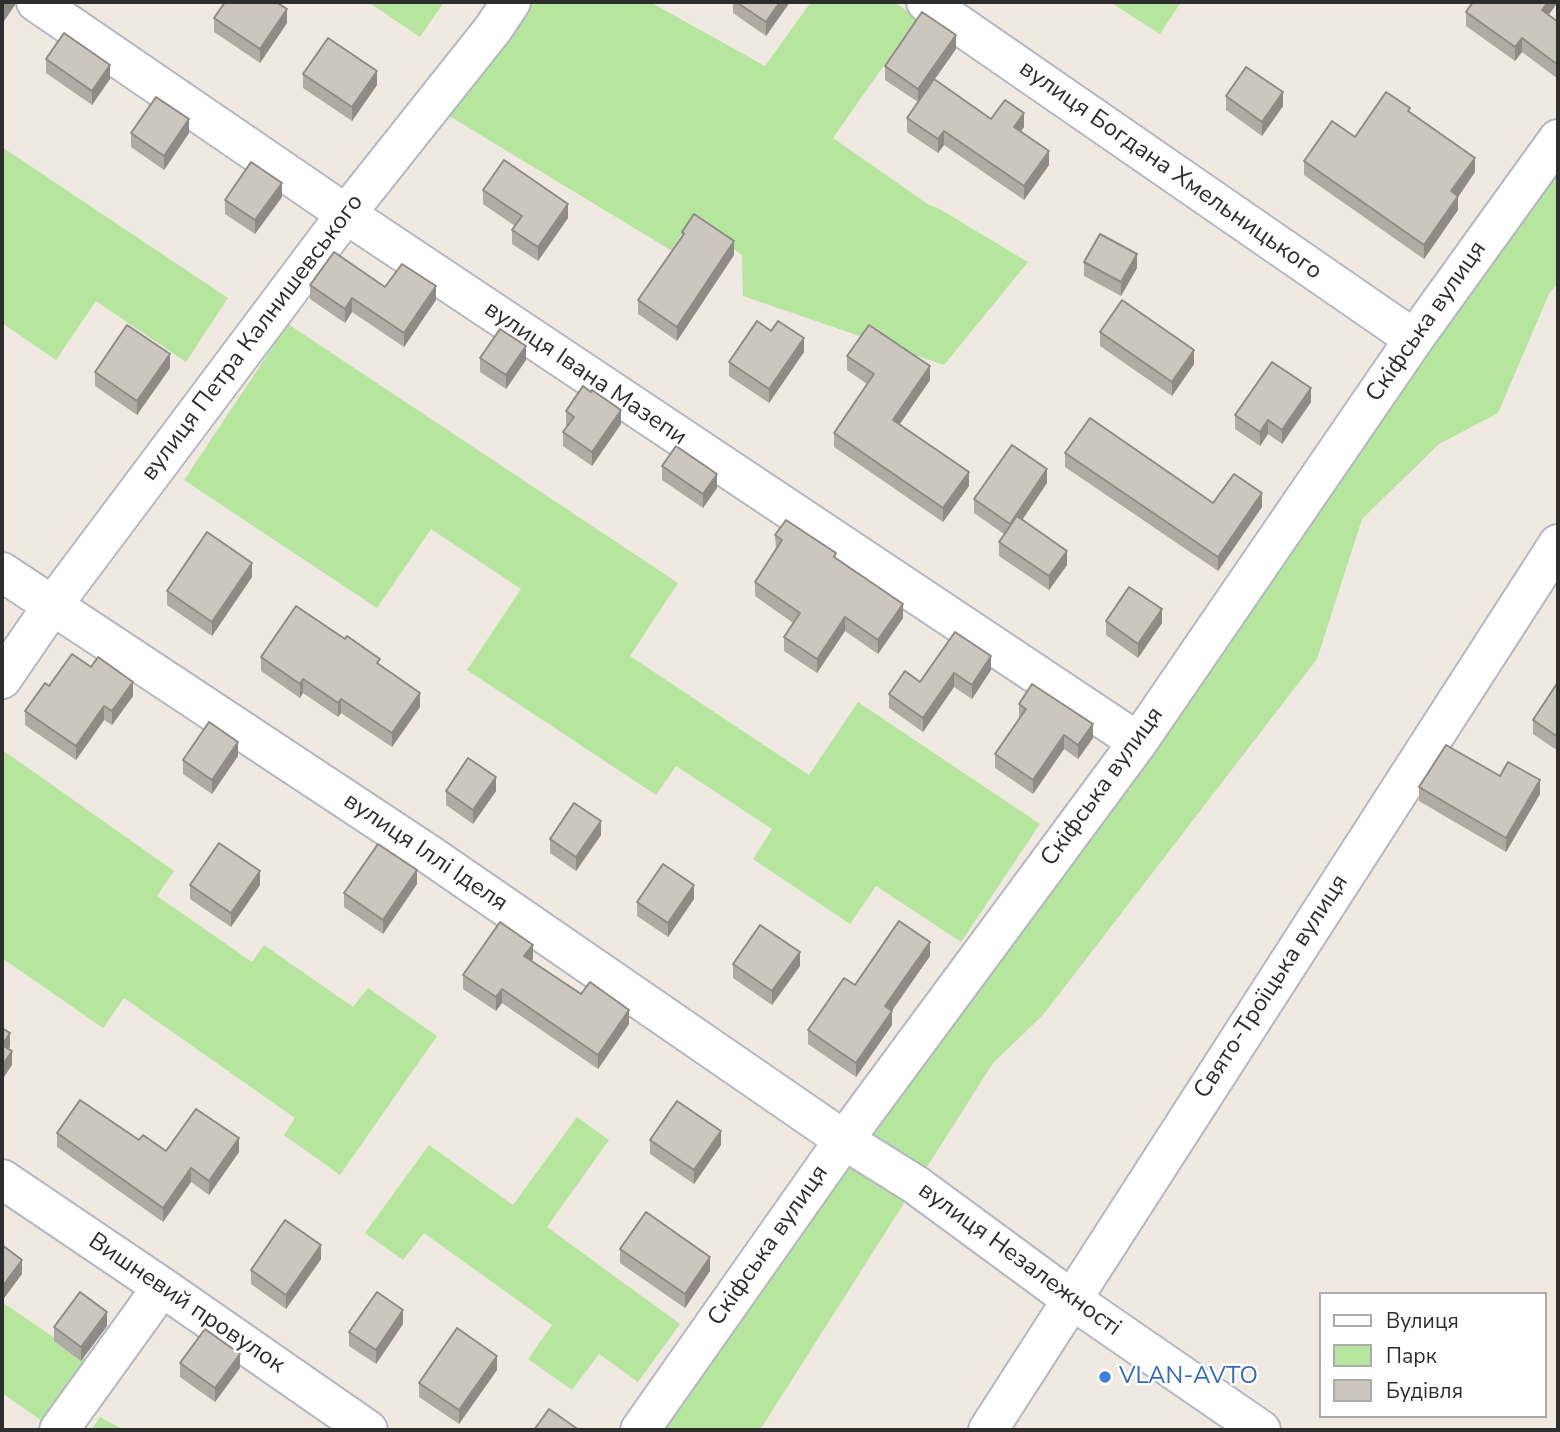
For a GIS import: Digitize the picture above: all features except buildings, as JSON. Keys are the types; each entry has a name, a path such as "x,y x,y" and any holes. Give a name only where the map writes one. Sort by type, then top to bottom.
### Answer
{"street":[{"name":"вулиця Івана Мазепи","path":"36,2 346,215 1138,741"},
{"name":"вулиця Петра Калнишевського","path":"2,679 52,606 346,215 493,29 511,2"},
{"name":"вулиця Богдана Хмельницького","path":"926,2 1414,340"},
{"name":"Скіфська вулиця","path":"640,1430 844,1140 1138,741 1414,340 1558,139"},
{"name":"Свято-Троїцька вулиця","path":"988,1430 1558,544"},
{"name":"вулиця Іллі Іделя","path":"2,572 430,855 844,1140"},
{"name":"вулиця Незалежності","path":"844,1140 916,1185 1071,1299 1261,1430"},
{"name":"Вишневий провулок","path":"2,1179 368,1430"},
{"path":"59,1430 162,1287"}],"green space":[{"path":"368,2 444,2 420,37"},
{"path":"531,2 650,2 765,66 811,2 894,2 917,18 833,138 929,205 1028,262 944,365 743,296 742,255 690,219 672,251 446,114"},
{"path":"1110,2 1181,2 1160,34"},
{"path":"1558,139 1558,283 1549,294 1498,413 1439,444 1362,519 1317,659 1043,1015 993,1063 760,1430 640,1430"},
{"path":"2,147 228,298 186,362 96,301 56,360 2,323"},
{"path":"288,324 678,583 630,656 809,775 858,702 1040,824 961,942 876,886 850,924 753,859 772,829 676,766 656,795 467,670 521,589 431,529 377,608 184,480"},
{"path":"4,751 174,871 157,896 252,962 264,945 353,1007 368,988 437,1036 340,1175 284,1135 295,1118 124,998 103,1028 2,958"},
{"path":"577,1117 609,1140 547,1227 680,1324 638,1382 599,1354 572,1390 528,1359 552,1325 424,1233 403,1260 365,1233 429,1145 513,1205"},
{"path":"2,1302 87,1360 42,1421 2,1393"},
{"path":"100,1417 124,1430 91,1430"}],"place":[{"name":"VLAN-AVTO","path":"1105,1377"}]}
